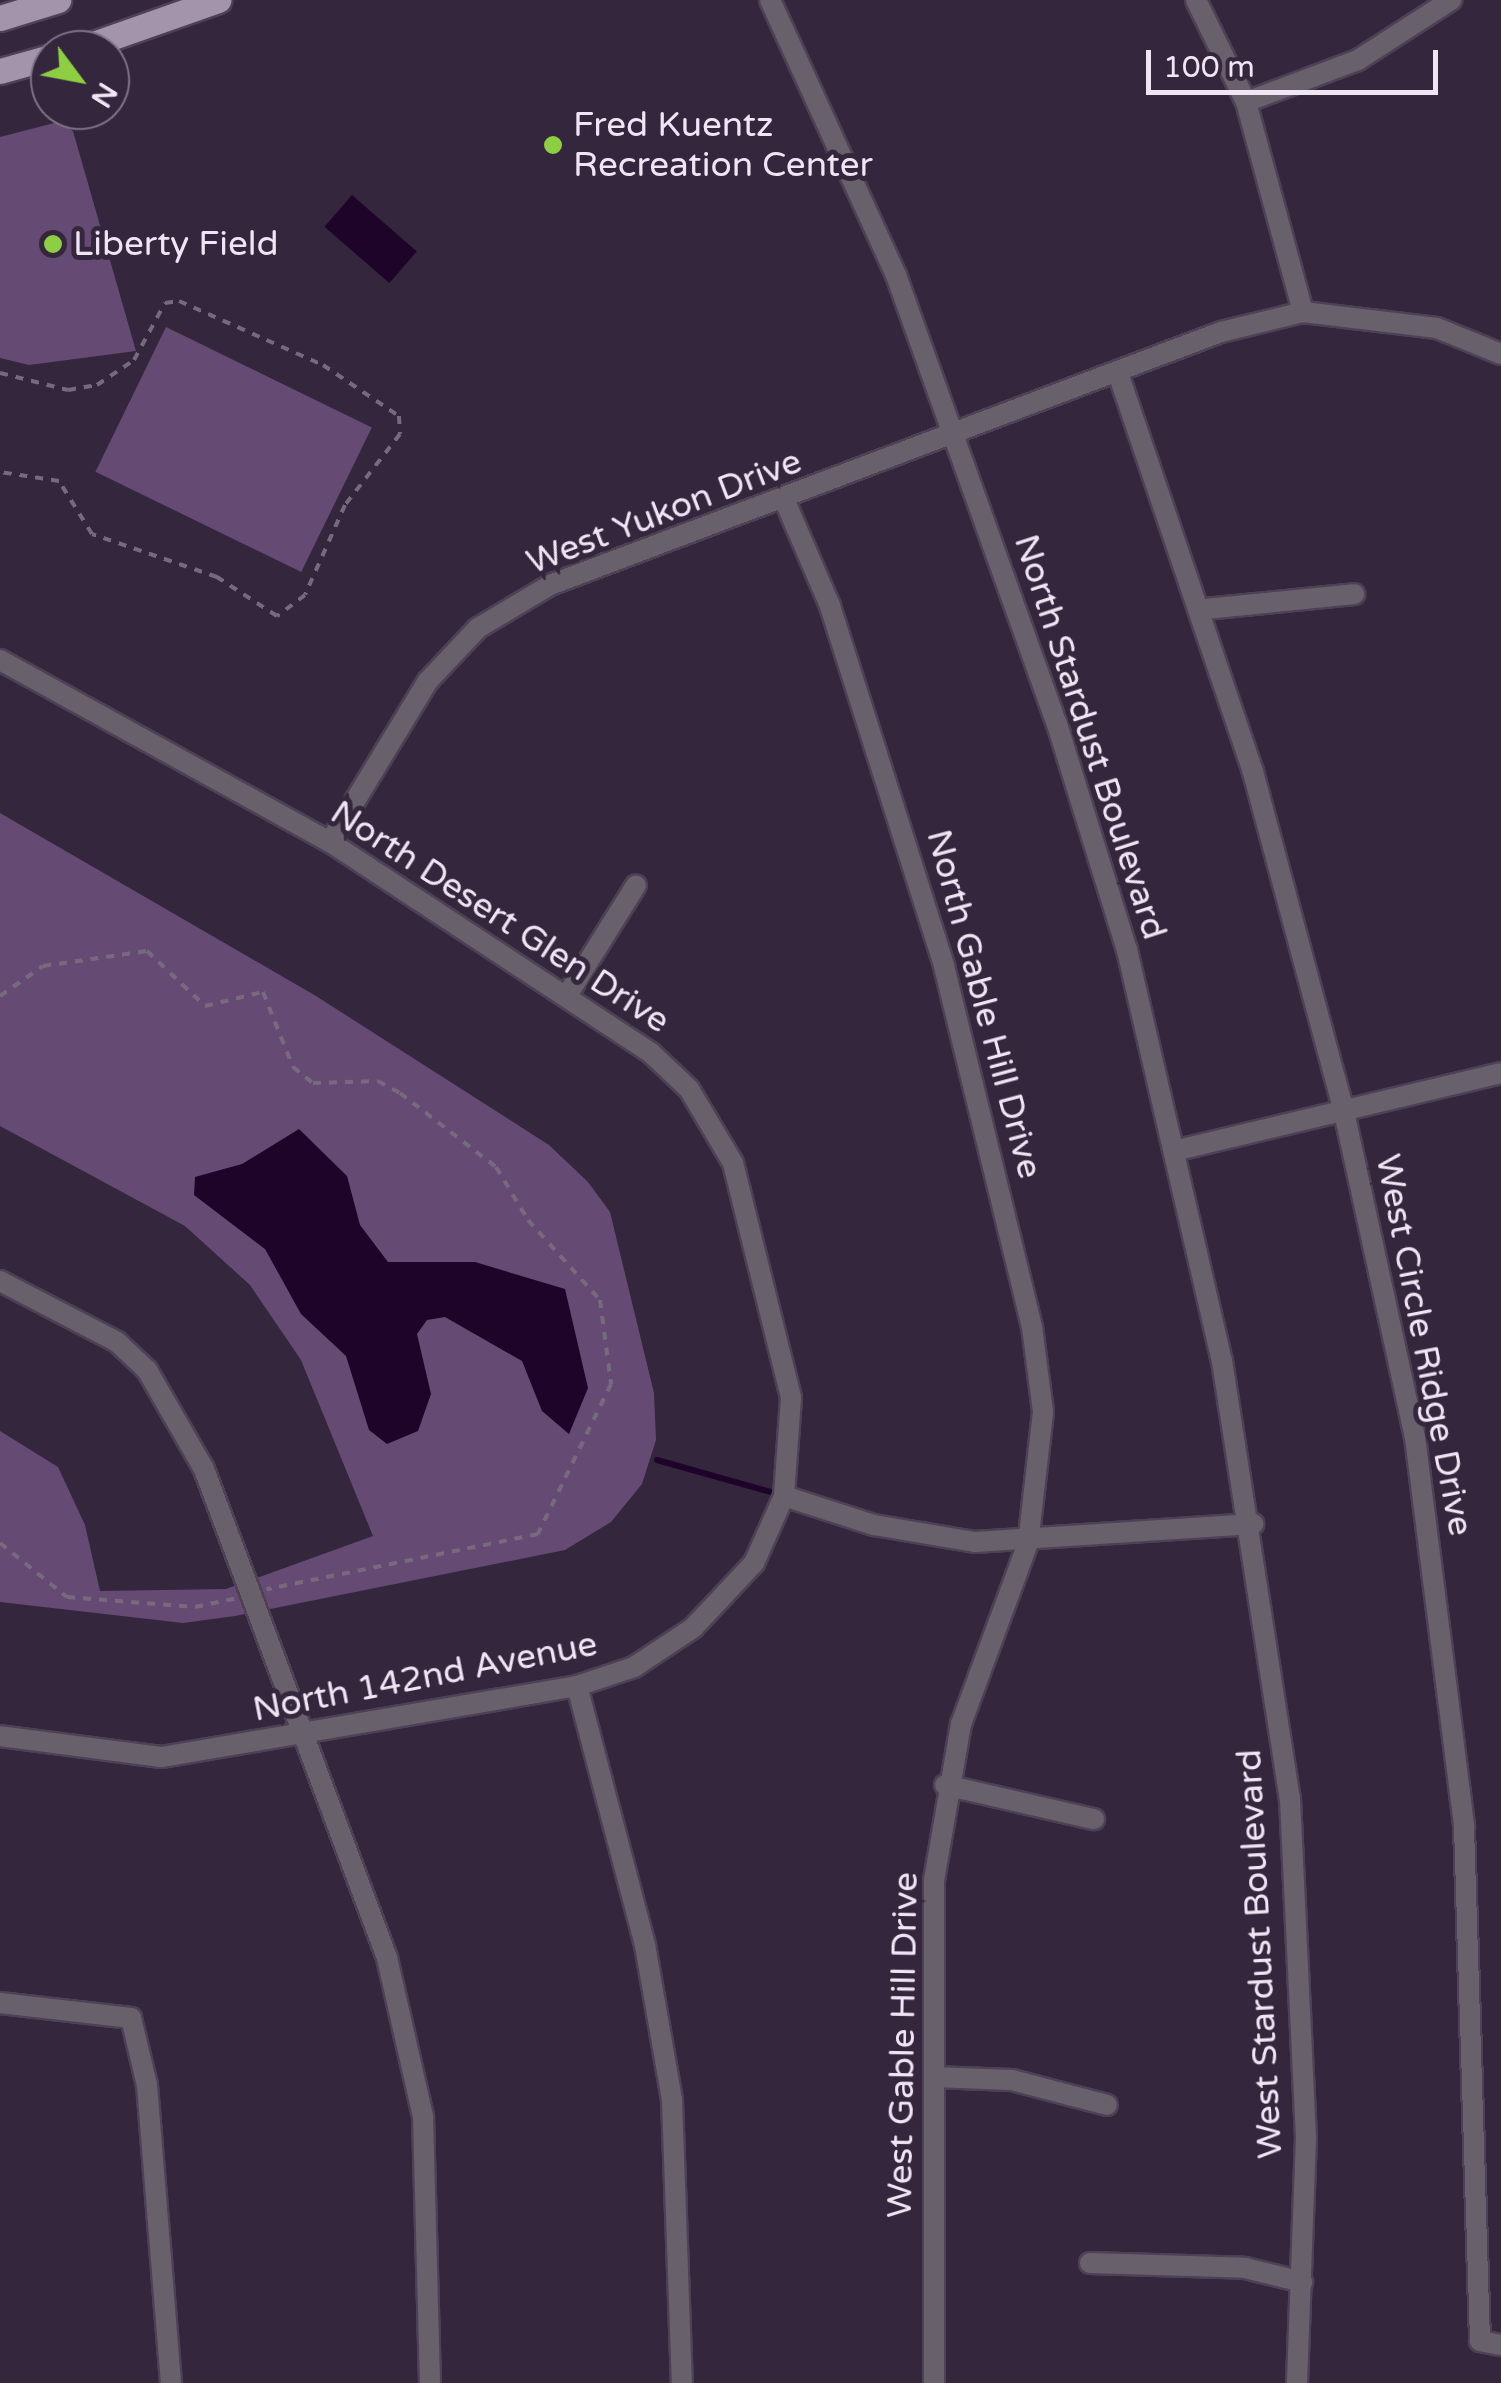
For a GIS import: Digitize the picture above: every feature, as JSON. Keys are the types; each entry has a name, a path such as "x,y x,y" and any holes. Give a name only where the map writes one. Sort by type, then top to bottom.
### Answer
{"main road":[{"path":"0,18 58,0"},
{"path":"130,31 218,0"},
{"path":"0,71 30,63"}],"street":[{"name":"North Stardust Boulevard","path":"770,0 890,261 1116,913 1174,1151 1253,1524"},
{"path":"1196,0 1246,102 1303,312 1437,328 1501,354"},
{"path":"1246,102 1358,60 1451,0"},
{"name":"West Yukon Drive","path":"330,842 428,681 478,628 550,585 954,438 1118,373 1303,312"},
{"name":"West Circle Ridge Drive","path":"1118,373 1205,609 1344,1112 1415,1437 1448,1652 1473,1968 1480,2342 1501,2345"},
{"name":"North Gable Hill Drive","path":"784,498 894,797 994,1154 1043,1412 1028,1543"},
{"path":"1205,609 1354,594"},
{"name":"North Desert Glen Drive","path":"0,660 330,842 652,1052 720,1132 784,1359 784,1496"},
{"path":"568,994 636,885"},
{"path":"1174,1151 1501,1074"},
{"path":"0,1280 117,1342 148,1370 204,1469 387,1958 423,2116 430,2383"},
{"path":"784,1496 918,1535 1028,1543 1253,1524"},
{"name":"North 142nd Avenue","path":"0,1736 161,1757 307,1737 577,1686 634,1667 692,1628 754,1562 784,1496"},
{"name":"West Stardust Boulevard","path":"1253,1524 1290,1799 1302,2282 1297,2383"},
{"name":"West Gable Hill Drive","path":"934,2383 934,2076 929,1962 945,1785 1028,1543"},
{"path":"577,1686 645,1945 672,2100 682,2383"},
{"path":"945,1785 1094,1819"},
{"path":"0,2003 131,2018 147,2085 171,2383"},
{"path":"934,2076 1012,2080 1107,2105"},
{"path":"1090,2263 1245,2268 1302,2282"}],"path":[{"path":"0,373 68,390 98,385 134,360 165,303 178,300 323,365 399,416 400,434 345,505 305,595 276,616 217,577 92,534 59,481 0,472"},
{"path":"0,996 43,966 147,950 205,1006 263,992 294,1068 313,1083 378,1082 400,1093 496,1167 528,1220 600,1300 611,1384 538,1534 427,1550 195,1607 66,1597 0,1543"}],"shaded area":[{"name":"Liberty Field","path":"30,129 73,131 136,351 29,365 0,358 0,137"},
{"path":"352,195 417,251 389,283 324,227"},
{"path":"166,327 372,427 301,572 95,472"},
{"path":"0,813 316,996 549,1145 588,1182 610,1212 654,1393 656,1440 642,1484 611,1522 565,1550 183,1623 0,1602 0,1431 58,1467 85,1525 100,1591 226,1589 373,1536 301,1360 250,1285 185,1226 0,1126"},
{"path":"299,1129 347,1176 360,1225 388,1262 475,1262 565,1289 588,1388 569,1434 542,1411 522,1361 445,1317 427,1320 417,1334 431,1394 418,1431 387,1444 369,1430 346,1356 301,1314 265,1249 194,1195 195,1177 242,1164"}],"waterway":[{"path":"657,1460 778,1494"}],"place":[{"name":"Fred Kuentz Recreation Center","path":"553,145"},
{"name":"Liberty Field","path":"53,244"}]}
